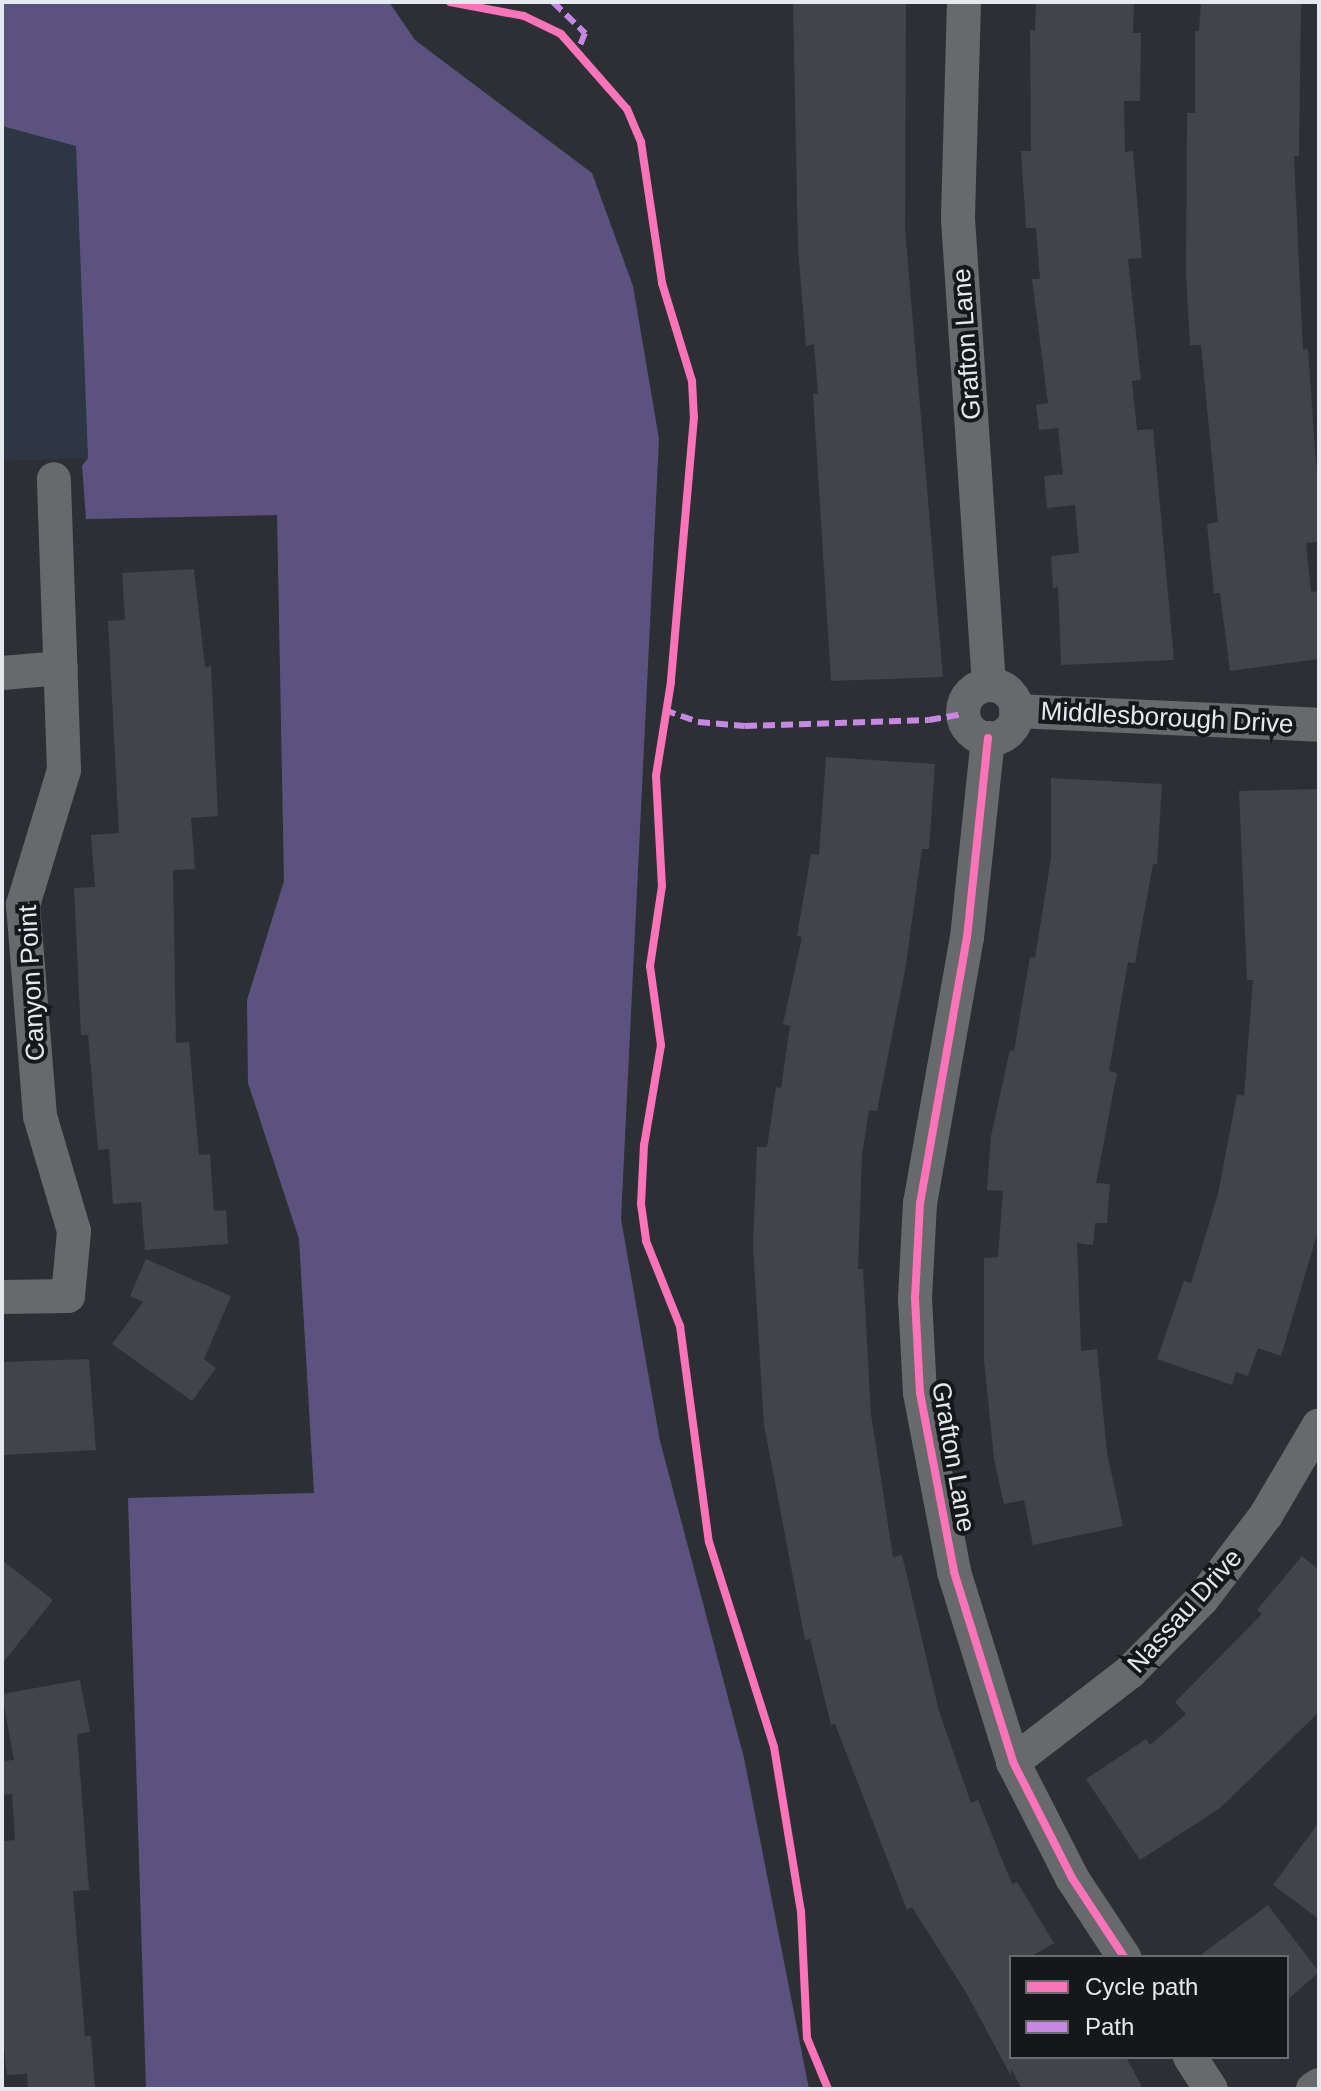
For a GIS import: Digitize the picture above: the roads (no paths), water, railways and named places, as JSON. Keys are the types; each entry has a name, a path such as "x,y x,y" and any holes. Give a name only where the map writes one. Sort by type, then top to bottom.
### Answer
{"street":[{"name":"Grafton Lane","path":"964,2 958,219 989,685"},
{"name":"Canyon Point","path":"2,1297 68,1296 74,1231 40,1116 23,905 64,770 54,479"},
{"path":"2,673 61,668"},
{"path":"989,685 1006,691 1016,711 1008,731 988,738 969,729 963,714 973,691 989,685"},
{"name":"Middlesborough Drive","path":"1016,711 1319,725"},
{"name":"Grafton Lane","path":"988,738 967,937 920,1203 915,1298 920,1393 938,1506 971,1636 1013,1762 1072,1878 1123,1955"},
{"name":"Nassau Drive","path":"1013,1762 1130,1672 1203,1598 1266,1515 1319,1425"},
{"path":"1191,2059 1211,2089"},
{"path":"1313,2089 1319,2085"}]}
